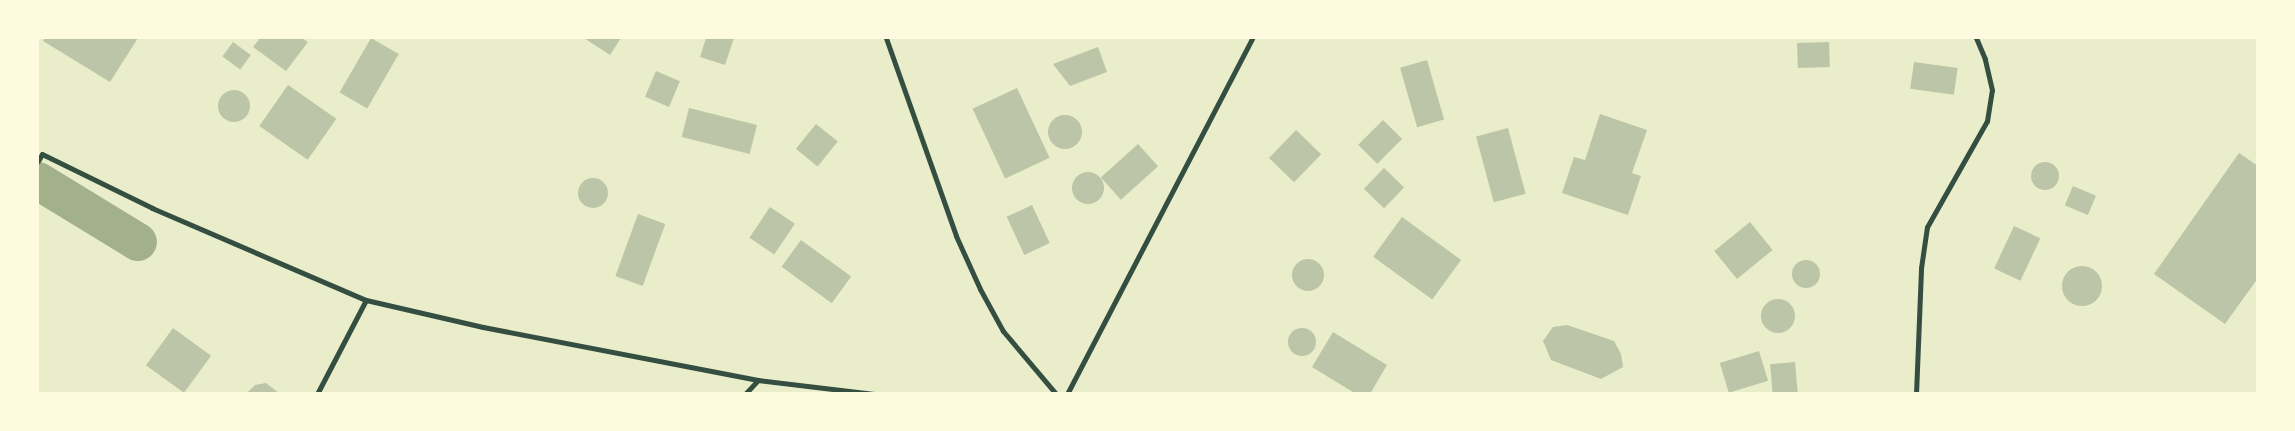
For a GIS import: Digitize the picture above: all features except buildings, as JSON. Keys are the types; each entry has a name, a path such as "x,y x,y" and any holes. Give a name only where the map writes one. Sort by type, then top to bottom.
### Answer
{"street":[{"path":"886,38 956,236 980,289 1003,331 1056,394"},
{"path":"1068,394 1252,38"},
{"path":"1916,394 1921,268 1927,227 1987,121 1992,90 1986,60 1976,38"},
{"path":"38,161 40,152 152,208 366,300 482,327 758,380 874,394"},
{"path":"317,394 366,300"},
{"path":"745,394 758,380"}],"waterway":[{"path":"38,181 138,242"}]}
